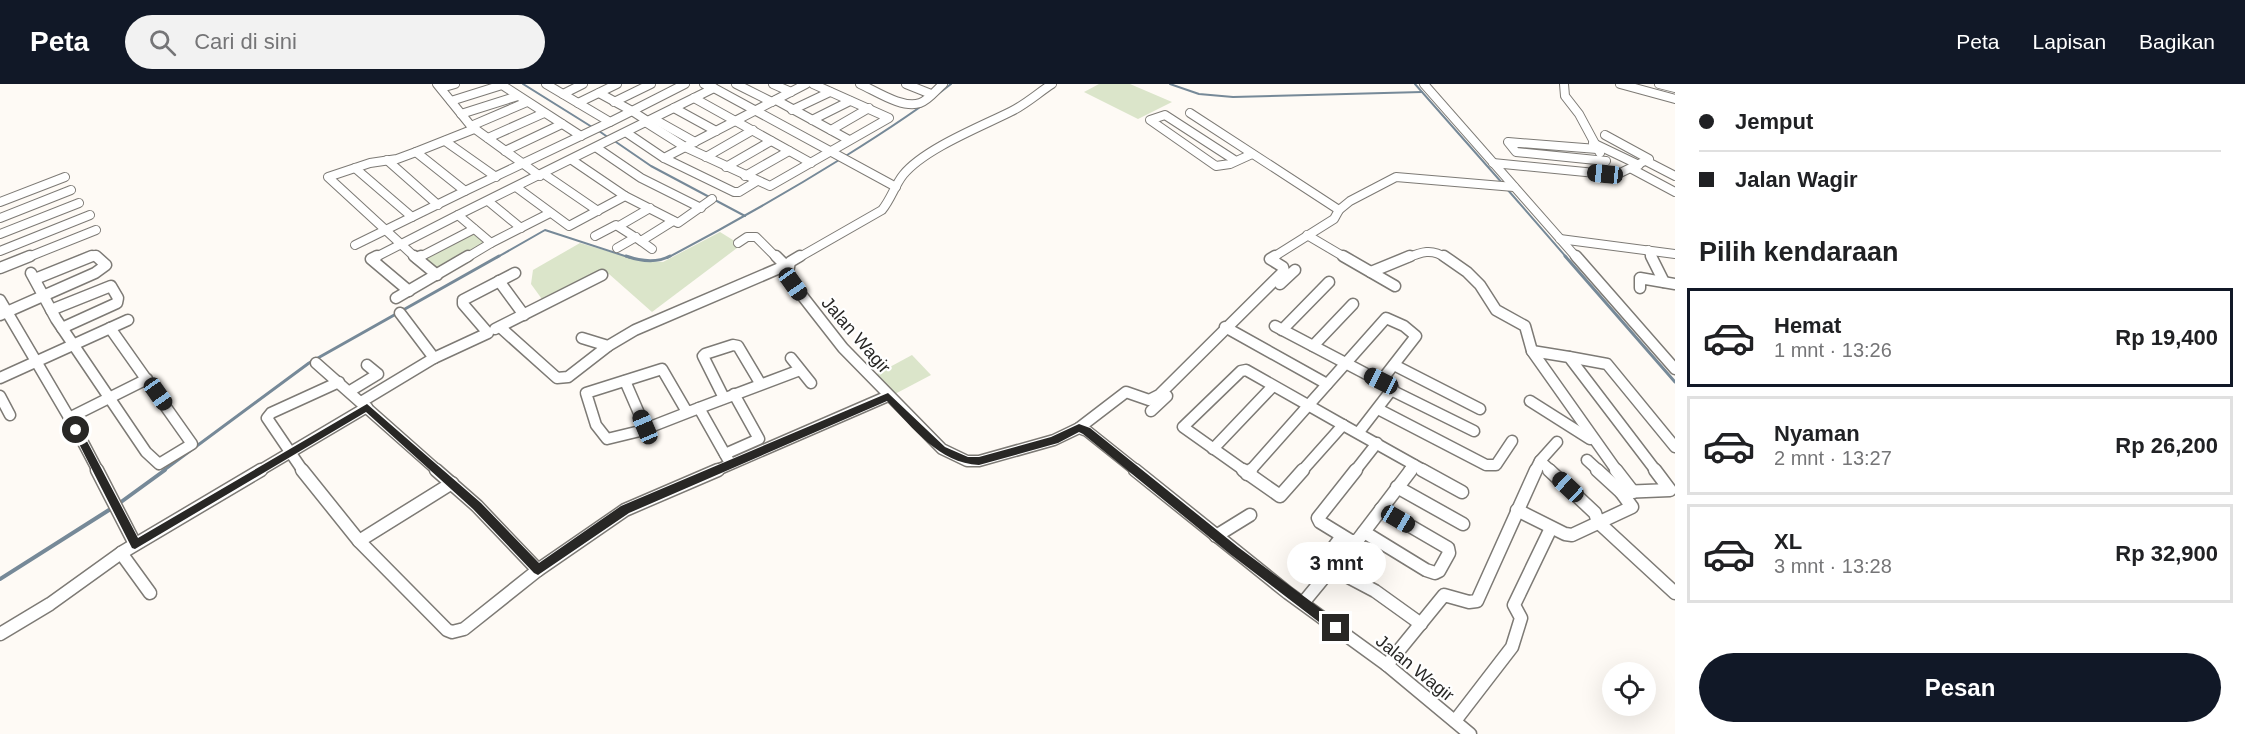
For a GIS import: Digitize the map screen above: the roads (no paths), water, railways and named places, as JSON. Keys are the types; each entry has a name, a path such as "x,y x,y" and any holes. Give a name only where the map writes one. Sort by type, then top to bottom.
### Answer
{"street":[{"path":"439,86 455,84"},
{"path":"546,84 610,122"},
{"path":"563,94 583,84"},
{"path":"578,103 617,84"},
{"path":"614,102 651,84"},
{"path":"355,244 685,84"},
{"path":"704,84 897,187"},
{"path":"736,84 849,140"},
{"path":"773,84 791,92"},
{"path":"664,158 806,84"},
{"path":"650,121 686,147 770,186 811,163 837,156 849,140 889,118 813,84"},
{"path":"860,84 900,101 919,103 943,84"},
{"path":"906,84 931,94"},
{"path":"500,327 557,378 568,377 608,346 638,328 665,319 766,272 787,265 793,259 882,210 903,175 920,160 968,132 1013,111 1053,84"},
{"path":"1424,84 1675,369"},
{"path":"1564,84 1565,96 1579,114 1596,146 1616,175"},
{"path":"1620,84 1675,99"},
{"path":"1659,84 1675,88"},
{"path":"451,101 502,85 581,136"},
{"path":"439,86 472,128 523,164 598,211"},
{"path":"409,291 371,259 714,88"},
{"path":"792,110 830,92"},
{"path":"599,93 695,142"},
{"path":"461,114 518,96"},
{"path":"694,98 811,163"},
{"path":"812,120 850,101"},
{"path":"892,107 900,101"},
{"path":"317,181 416,152 445,141 527,102"},
{"path":"674,108 716,131"},
{"path":"831,130 869,108"},
{"path":"488,138 544,112"},
{"path":"1190,113 1339,210"},
{"path":"1236,161 1167,116 1150,120 1216,166 1236,161 1252,154"},
{"path":"506,151 562,124"},
{"path":"706,156 753,130"},
{"path":"627,133 664,158 737,192 757,181"},
{"path":"1493,163 1616,175 1649,159 1605,135"},
{"path":"1560,140 1596,146 1639,165 1675,176"},
{"path":"445,141 496,177"},
{"path":"726,167 771,141"},
{"path":"1596,146 1508,142 1518,153 1606,161"},
{"path":"597,148 641,178 701,208"},
{"path":"745,176 789,151"},
{"path":"416,152 465,191"},
{"path":"387,160 438,205"},
{"path":"572,160 626,196 673,221 681,222 712,199"},
{"path":"1639,165 1675,192"},
{"path":"355,168 412,217"},
{"path":"0,202 65,177"},
{"path":"327,177 384,231 437,275"},
{"path":"1151,411 1284,271 1283,267 1270,259 1334,219 1339,210 1350,201 1396,177 1513,187"},
{"path":"516,188 569,226 626,196"},
{"path":"0,218 70,190"},
{"path":"488,201 521,228"},
{"path":"0,234 79,202"},
{"path":"595,236 616,225 619,226 650,208"},
{"path":"396,298 491,243 550,213"},
{"path":"0,251 90,215"},
{"path":"458,215 491,243"},
{"path":"617,248 673,221"},
{"path":"619,226 652,249"},
{"path":"417,258 474,229"},
{"path":"0,268 96,230"},
{"path":"1307,235 1395,286"},
{"path":"738,243 747,237 756,237 787,265"},
{"path":"1560,239 1675,254"},
{"path":"1648,250 1664,282"},
{"path":"1371,272 1423,251 1438,252 1467,272 1480,285 1496,310 1525,326 1532,351 1627,492 1632,507 1572,535 1551,528 1517,510"},
{"path":"4,314 44,295 95,273 106,265 95,255 33,276 44,295 51,310 62,328 146,452 155,463 161,463 192,444 110,328"},
{"name":"Jalan Wagir","path":"787,265 793,284 814,313 888,396 942,450 967,461 979,461 1054,440 1079,428 1094,436 1216,536 1387,665 1470,734"},
{"path":"1079,428 1126,392 1153,399 1295,270"},
{"path":"488,333 462,302 515,273"},
{"path":"0,634 50,604 135,544 289,453 434,358 602,275"},
{"path":"1640,288 1640,278 1675,284"},
{"path":"499,281 524,315"},
{"path":"1329,282 1279,328 1381,381 1393,391 1474,432"},
{"path":"51,310 111,286 116,294 117,303 62,328"},
{"path":"0,300 4,314 69,418 135,544"},
{"path":"1313,346 1353,304"},
{"path":"400,313 414,331 417,340 434,358"},
{"path":"1247,474 1386,318 1404,326 1416,336 1381,381"},
{"path":"0,378 128,320"},
{"path":"1228,329 1328,384"},
{"path":"582,338 608,346"},
{"path":"339,381 267,416 289,453 359,541 447,630 452,632 464,629 538,570 625,510 727,458 759,439 705,365 703,356 705,354 733,345 738,346 760,383"},
{"path":"1532,351 1607,364 1675,447"},
{"path":"1569,357 1672,490"},
{"path":"790,358 811,382"},
{"path":"316,363 339,381 477,506 538,570"},
{"path":"350,391 378,374 367,365"},
{"path":"1394,365 1480,409"},
{"path":"687,412 662,369 586,393 603,436 611,439 699,408 760,383 800,370"},
{"path":"1343,424 1280,496 1183,427 1241,370 1248,371 1359,432 1462,492"},
{"path":"69,418 147,379"},
{"path":"625,381 645,427"},
{"path":"1213,449 1273,386"},
{"path":"1359,432 1393,391"},
{"path":"727,458 888,396"},
{"path":"1,399 10,415"},
{"path":"1530,401 1595,443"},
{"path":"699,408 727,458"},
{"path":"1378,409 1486,465 1496,465 1512,441"},
{"path":"1387,665 1444,596 1450,595 1470,603 1477,601 1540,461 1557,442"},
{"path":"1377,443 1318,518 1320,522 1342,536 1355,542 1414,465"},
{"path":"1587,460 1627,492 1672,490"},
{"path":"1540,461 1595,513 1598,522 1675,593"},
{"path":"359,541 452,483"},
{"path":"1397,487 1463,524"},
{"path":"1364,532 1422,568 1435,573 1439,571 1449,553 1448,548 1381,509"},
{"path":"1216,536 1250,516"},
{"path":"1455,721 1470,705 1512,647 1521,619 1514,605 1551,528"},
{"path":"1342,536 1322,563 1375,591 1421,624"},
{"path":"121,553 150,593"},
{"path":"1303,603 1331,569"}],"waterway":[{"path":"523,84 592,127"},
{"path":"745,216 872,140 951,84"},
{"path":"1170,84 1199,94 1233,97 1422,92"},
{"path":"1415,84 1503,184"},
{"path":"599,131 609,138"},
{"path":"616,142 651,166 745,216"},
{"path":"1507,189 1567,258"},
{"path":"667,258 745,216"},
{"path":"496,258 545,230 631,258"},
{"path":"163,471 309,363 499,256"},
{"path":"626,256 648,260 660,260 670,256"},
{"path":"1565,256 1675,382"},
{"path":"121,502 165,470"},
{"path":"0,579 109,510"}]}
